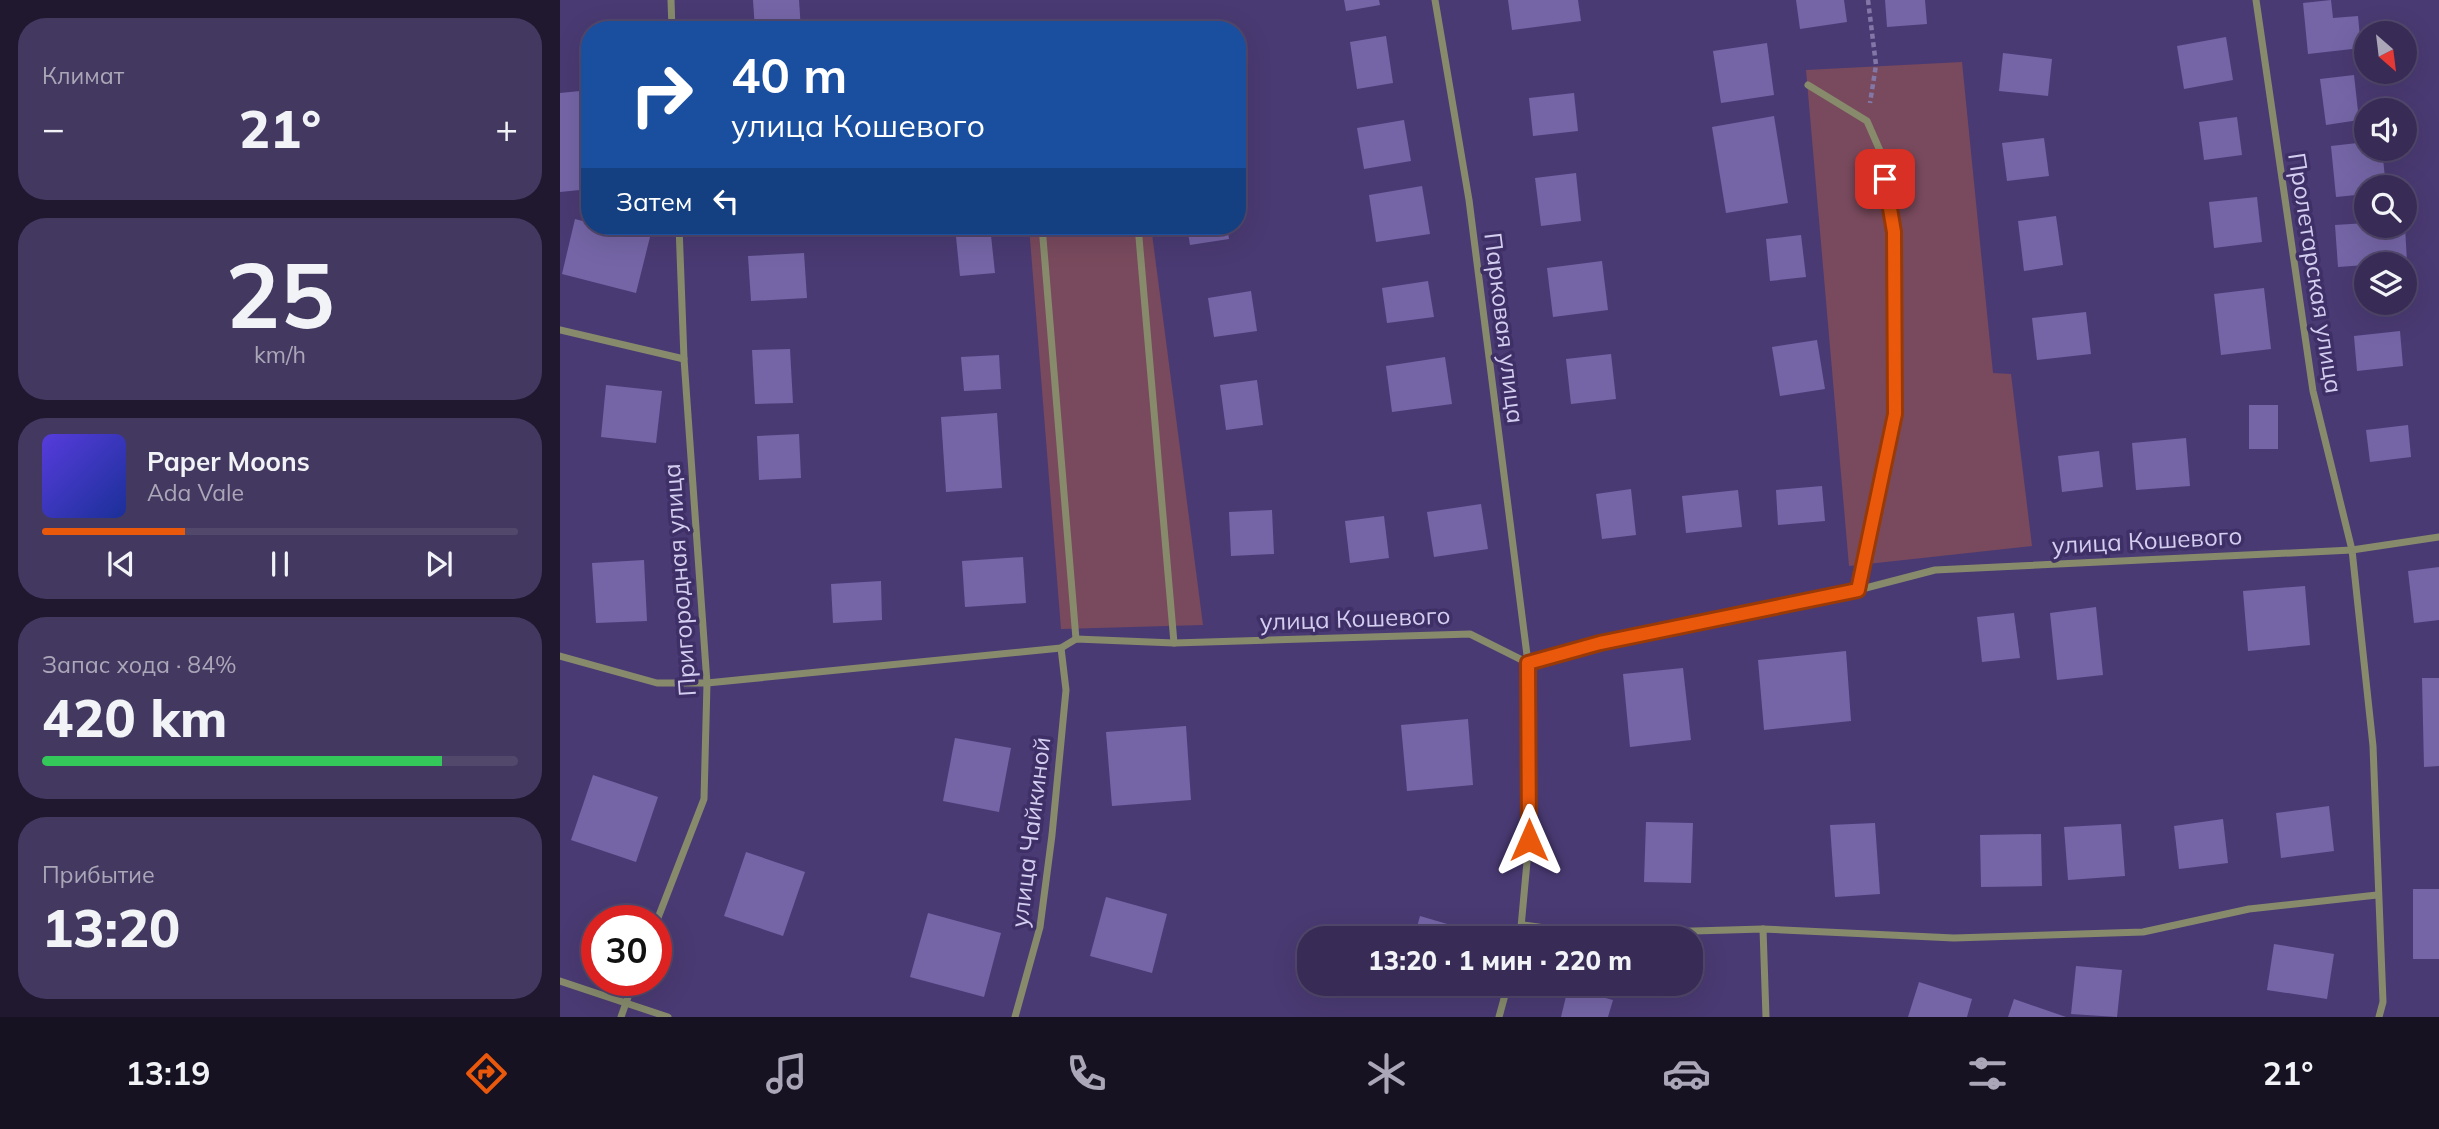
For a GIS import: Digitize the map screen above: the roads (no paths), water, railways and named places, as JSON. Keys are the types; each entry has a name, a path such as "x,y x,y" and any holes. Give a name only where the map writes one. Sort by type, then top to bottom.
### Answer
{"street":[{"path":"671,0 672,21"},
{"name":"Парковая улица","path":"1435,0 1469,200 1528,663 1529,840 1523,925"},
{"name":"Пролетарская улица","path":"2256,0 2312,391 2352,550 2373,746 2383,1002 2379,1017"},
{"path":"1808,85 1867,121 1881,153 1894,232 1895,414 1858,590"},
{"name":"Пригородная улица","path":"663,905 704,799 707,683 684,359 679,235"},
{"path":"560,656 657,683 707,683 1061,649 1076,639 1043,235"},
{"path":"1139,235 1174,643"},
{"path":"560,330 684,359"},
{"name":"улица Кошевого","path":"1076,639 1174,643 1470,634 1528,663 1600,643 1858,590 1935,570 2352,550 2439,537"},
{"name":"улица Чайкиной","path":"1016,1017 1040,927 1052,835 1066,690 1061,649"},
{"path":"1523,925 1589,934 1763,929 1954,938 2143,932 2249,909 2377,895"},
{"path":"1763,929 1766,1017"},
{"path":"560,981 668,1017"},
{"path":"621,1017 628,996"},
{"path":"1499,1017 1505,996"}]}
